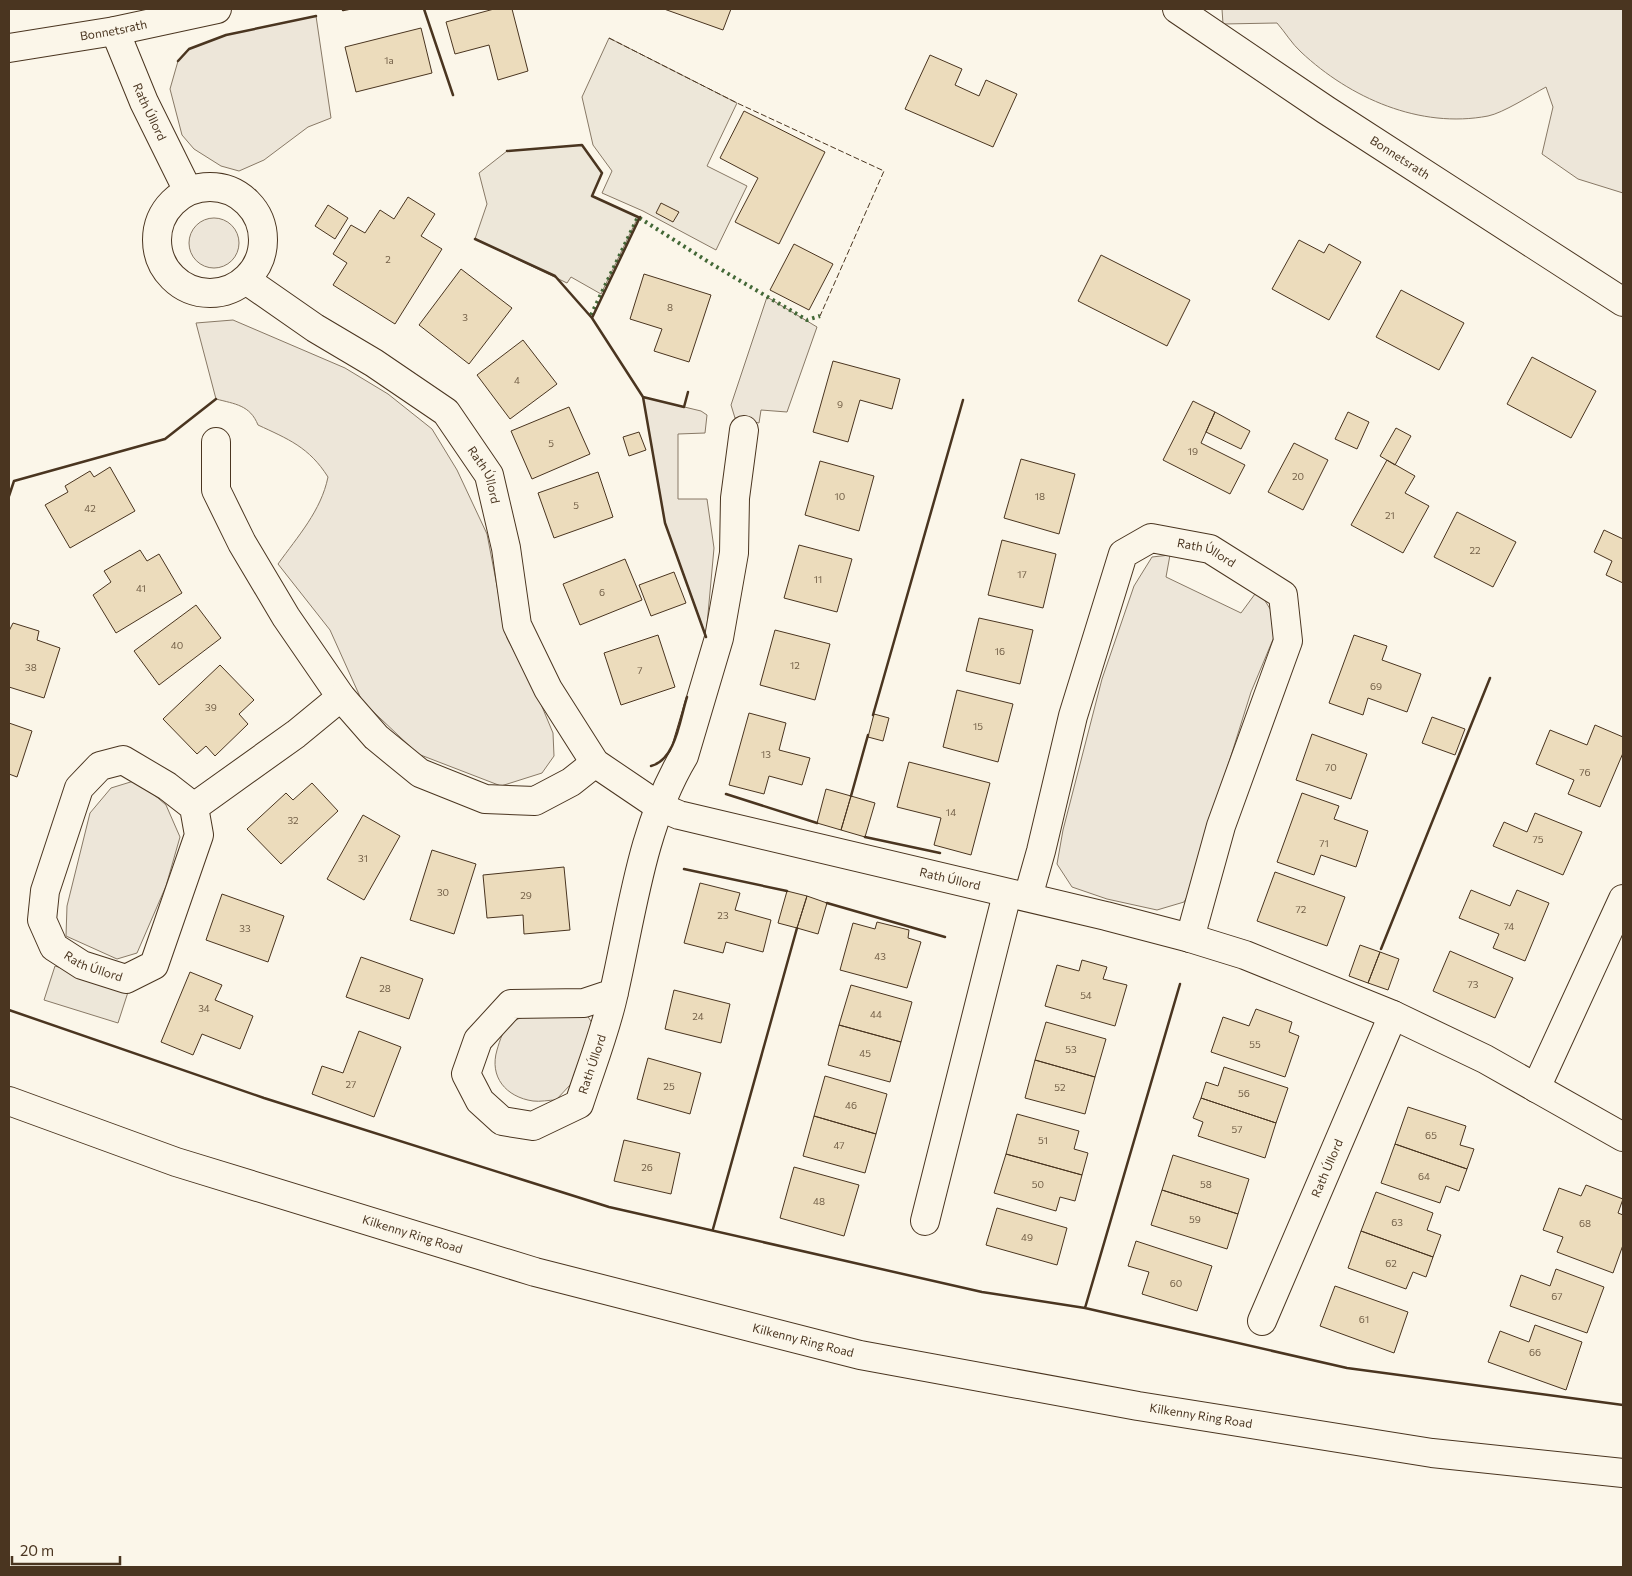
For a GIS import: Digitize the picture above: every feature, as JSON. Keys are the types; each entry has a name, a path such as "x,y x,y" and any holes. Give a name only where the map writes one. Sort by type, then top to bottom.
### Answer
{"street":[{"name":"Bonnetsrath","path":"9,48 115,30 217,9"},
{"name":"Bonnetsrath","path":"1177,9 1326,110 1623,302"},
{"name":"Rath Úllord","path":"115,30 144,102 188,191"},
{"path":"205,187 222,188 238,194 251,206 260,220 263,236 262,252 256,267 246,280 230,290 212,294 193,291 185,287 164,269 158,252 157,233 163,216 174,201 188,191 205,187"},
{"name":"Rath Úllord","path":"246,280 315,328 374,363 446,412 489,475 506,548 517,625 548,689 595,763 660,807 679,815 1190,938 1245,955 1393,1015 1485,1059 1623,1137"},
{"name":"Rath Úllord","path":"614,993 584,1002 511,1004 478,1040 466,1074 480,1101 502,1121 533,1126 579,1104 614,993 644,859 660,807 674,773 684,756 718,638 734,553 735,498 744,430"},
{"path":"216,442 216,490 242,542 286,617 341,697 376,737 420,773 485,799 535,800 571,782 595,763"},
{"name":"Rath Úllord","path":"925,1221 1018,896 1042,851 1073,716 1123,554 1151,538 1210,549 1283,596 1288,642 1221,826 1190,938"},
{"path":"194,807 296,734 341,697"},
{"name":"Rath Úllord","path":"123,760 167,786 194,807 199,836 154,965 126,978 82,965 54,947 42,920 45,891 79,788 100,766 123,760"},
{"path":"1536,1088 1623,899"},
{"name":"Rath Úllord","path":"1262,1321 1393,1015"},
{"name":"Kilkenny Ring Road","path":"9,1101 176,1162 534,1272 860,1355 1138,1406 1432,1453 1623,1473"}],"shaded area":[{"path":"1222,9 1623,9 1623,193 1578,179 1542,154 1553,107 1546,87 1509,108 1488,116 1462,119 1412,114 1364,96 1341,83 1301,52 1277,23 1223,24"},
{"path":"316,16 331,118 308,127 264,160 239,171 221,166 194,149 182,135 170,89 178,61 189,49 226,35"},
{"path":"609,38 737,103 707,166 747,186 716,250 643,211 602,193 612,171 593,145 582,97"},
{"path":"582,145 602,173 592,196 638,217 601,294 571,277 567,283 475,239 487,204 479,173 507,151"},
{"path":"209,218 219,218 232,225 239,238 239,248 232,261 219,268 209,268 200,264 193,257 189,248 189,238 193,229 200,222"},
{"path":"767,297 817,327 787,412 761,410 759,423 735,418 731,405"},
{"path":"233,320 345,368 388,394 432,429 457,470 487,534 507,638 538,697 553,733 554,756 542,773 501,786 418,754 362,701 330,630 278,564 314,512 325,489 328,477 305,451 258,425 255,418 246,409 236,404 216,399 196,323"},
{"path":"643,397 701,411 707,415 705,433 678,434 678,499 707,499 714,548 706,636 665,523"},
{"path":"1170,555 1166,577 1241,613 1255,594 1262,596 1272,612 1274,637 1251,692 1199,858 1193,887 1184,902 1157,910 1107,899 1072,887 1057,864 1063,830 1102,679 1134,586 1152,557"},
{"path":"137,780 166,805 180,837 166,886 137,953 117,959 66,936 67,906 90,813 111,788"},
{"path":"55,966 129,989 118,1023 44,1000"},
{"path":"538,1014 587,1015 592,1023 571,1084 556,1100 536,1101 523,1099 502,1084 495,1069 495,1060 502,1035 511,1023"}],"building":[{"path":"494,9 512,9 528,71 498,80 489,45 455,54 446,22"},
{"path":"664,9 731,9 723,30"},
{"path":"421,28 432,73 356,92 345,47"},
{"path":"930,55 962,69 955,85 979,96 986,80 1017,94 993,147 905,109"},
{"path":"744,111 825,152 779,244 735,222 758,178 720,158"},
{"path":"408,197 435,214 421,236 442,249 395,324 333,285 347,263 333,254 351,225 365,233 380,210 394,219"},
{"path":"661,203 679,212 673,222 656,213"},
{"path":"328,205 348,218 335,239 315,226"},
{"path":"1299,240 1324,253 1329,244 1361,262 1329,320 1272,289"},
{"path":"794,244 833,264 809,310 770,290"},
{"path":"1101,255 1190,300 1167,346 1078,301"},
{"path":"461,269 512,308 469,364 419,325"},
{"path":"644,274 711,295 689,362 654,351 662,329 630,319"},
{"path":"1401,290 1464,323 1439,370 1376,337"},
{"path":"523,340 557,384 510,419 477,375"},
{"path":"1532,357 1596,391 1571,438 1507,404"},
{"path":"833,361 900,379 892,409 860,400 848,442 813,432"},
{"path":"1193,401 1215,412 1201,443 1245,465 1230,494 1163,460"},
{"path":"569,407 590,454 532,479 511,431"},
{"path":"1215,412 1250,431 1241,449 1206,432"},
{"path":"1348,412 1369,422 1357,449 1335,439"},
{"path":"1396,428 1411,436 1395,465 1380,456"},
{"path":"639,432 646,450 629,456 623,437"},
{"path":"1294,443 1328,460 1303,510 1268,492"},
{"path":"1021,459 1075,474 1059,534 1004,518"},
{"path":"1387,460 1415,476 1405,493 1429,506 1403,553 1351,525"},
{"path":"820,461 874,476 859,531 805,515"},
{"path":"110,467 135,511 70,548 45,505 68,492 65,486 90,471 94,477"},
{"path":"598,472 613,517 554,538 538,493"},
{"path":"1457,512 1516,542 1493,587 1434,557"},
{"path":"1604,530 1623,539 1623,583 1606,575 1612,561 1594,552"},
{"path":"1002,540 1056,554 1043,608 988,595"},
{"path":"799,545 852,559 837,612 784,598"},
{"path":"140,550 147,561 159,554 182,593 116,633 93,595 111,582 104,571"},
{"path":"625,559 642,600 580,625 563,584"},
{"path":"674,572 686,603 651,616 639,585"},
{"path":"196,605 221,638 159,685 134,651"},
{"path":"979,618 1033,630 1020,684 966,671"},
{"path":"13,623 39,631 37,640 60,648 44,698 9,687 9,631"},
{"path":"775,630 830,644 815,700 760,685"},
{"path":"658,635 675,687 621,705 604,653"},
{"path":"1354,635 1387,646 1382,660 1421,674 1407,712 1368,698 1363,715 1329,703"},
{"path":"220,665 254,700 239,714 248,724 215,756 206,746 197,754 163,719"},
{"path":"957,690 1013,704 998,762 943,747"},
{"path":"749,713 786,723 779,750 810,758 802,785 769,776 764,794 729,785"},
{"path":"874,714 889,718 883,741 868,737"},
{"path":"1432,717 1465,729 1455,755 1422,743"},
{"path":"9,723 32,731 17,777 9,774"},
{"path":"1595,725 1623,737 1623,753 1600,807 1568,794 1574,780 1536,764 1550,730 1587,745"},
{"path":"1312,734 1367,754 1351,799 1296,780"},
{"path":"909,762 990,783 971,855 934,845 941,818 897,807"},
{"path":"312,783 338,811 281,864 247,829 286,793 293,800"},
{"path":"826,789 851,796 841,830 817,823"},
{"path":"1302,793 1339,806 1334,819 1368,831 1356,867 1321,855 1314,875 1277,862"},
{"path":"851,796 875,803 865,837 841,830"},
{"path":"1535,813 1582,832 1563,875 1493,846 1504,822 1527,832"},
{"path":"363,815 400,836 364,900 327,879"},
{"path":"432,850 476,864 454,934 410,920"},
{"path":"564,867 570,930 524,934 523,915 487,918 483,875"},
{"path":"1275,872 1345,897 1327,946 1257,921"},
{"path":"700,883 740,893 735,910 771,920 763,952 726,942 723,953 684,943"},
{"path":"1471,890 1510,906 1517,890 1549,903 1525,961 1493,948 1499,934 1459,918"},
{"path":"787,891 807,896 797,928 778,923"},
{"path":"222,894 284,916 268,962 206,940"},
{"path":"807,896 827,903 818,934 797,928"},
{"path":"877,922 909,930 908,938 921,942 907,988 840,970 853,923 875,929"},
{"path":"1360,945 1380,952 1368,983 1349,976"},
{"path":"1450,951 1513,978 1495,1018 1433,991"},
{"path":"1380,952 1399,959 1388,990 1368,983"},
{"path":"361,957 423,979 409,1019 346,997"},
{"path":"1082,960 1107,967 1103,979 1127,985 1115,1026 1045,1006 1057,965 1079,971"},
{"path":"190,972 222,985 215,1000 253,1016 240,1049 202,1034 193,1055 161,1042"},
{"path":"851,985 912,1002 901,1042 839,1025"},
{"path":"674,990 730,1004 721,1043 665,1029"},
{"path":"1256,1009 1292,1022 1289,1032 1299,1036 1285,1077 1211,1052 1223,1017 1249,1026"},
{"path":"1046,1022 1106,1039 1095,1077 1035,1060"},
{"path":"839,1025 901,1042 890,1082 828,1065"},
{"path":"359,1031 401,1047 374,1117 312,1094 322,1066 343,1073"},
{"path":"648,1058 701,1073 690,1114 637,1099"},
{"path":"1035,1060 1095,1077 1085,1114 1025,1098"},
{"path":"1224,1067 1288,1088 1276,1123 1201,1098 1206,1082 1218,1086"},
{"path":"825,1076 887,1094 876,1134 814,1116"},
{"path":"1201,1098 1276,1123 1265,1158 1198,1136 1203,1122 1193,1118"},
{"path":"1408,1107 1466,1126 1460,1145 1474,1149 1467,1169 1395,1144"},
{"path":"1017,1114 1079,1131 1074,1149 1088,1153 1082,1175 1006,1154"},
{"path":"814,1116 876,1134 865,1173 803,1156"},
{"path":"624,1140 680,1153 671,1194 614,1181"},
{"path":"1395,1144 1467,1169 1459,1191 1446,1186 1440,1203 1381,1183"},
{"path":"1006,1154 1082,1175 1075,1201 1060,1197 1056,1211 994,1193"},
{"path":"1173,1155 1249,1179 1238,1214 1162,1190"},
{"path":"794,1167 859,1185 844,1236 780,1218"},
{"path":"1586,1185 1623,1199 1618,1213 1623,1215 1623,1245 1613,1273 1557,1252 1563,1237 1543,1230 1559,1188 1581,1196"},
{"path":"1162,1190 1238,1214 1227,1249 1151,1225"},
{"path":"1376,1192 1433,1213 1427,1230 1441,1235 1433,1257 1361,1231"},
{"path":"997,1208 1067,1228 1057,1265 986,1245"},
{"path":"1361,1231 1433,1257 1426,1277 1413,1272 1406,1289 1348,1268"},
{"path":"1136,1241 1212,1266 1197,1311 1142,1294 1149,1272 1128,1266"},
{"path":"1556,1269 1604,1287 1587,1333 1510,1306 1521,1275 1550,1286"},
{"path":"1335,1286 1408,1312 1394,1353 1320,1326"},
{"path":"1535,1325 1582,1342 1566,1390 1488,1362 1500,1331 1529,1342"}],"hedge":[{"path":"591,315 638,217 715,266 807,320 820,316"}],"fence":[{"path":"609,38 737,103 884,171 820,316"}],"wall":[{"path":"343,10 348,9"},
{"path":"424,9 453,95"},
{"path":"178,61 189,49 226,35 316,16"},
{"path":"507,151 582,145 602,173 592,196 638,217"},
{"path":"592,318 640,217"},
{"path":"475,239 555,276 592,318 643,397 665,523 706,637"},
{"path":"643,397 684,407 688,392"},
{"path":"9,496 14,481 165,439 216,399"},
{"path":"873,715 963,400"},
{"path":"1381,949 1490,678"},
{"path":"651,766 666,756 672,747 687,697"},
{"path":"851,796 868,735"},
{"path":"726,794 817,823"},
{"path":"865,837 940,853"},
{"path":"684,869 787,891"},
{"path":"827,903 945,937"},
{"path":"713,1229 797,928"},
{"path":"1085,1308 1180,984"},
{"path":"9,1010 264,1098 609,1207 982,1292 1085,1308 1347,1368 1623,1405"}]}
